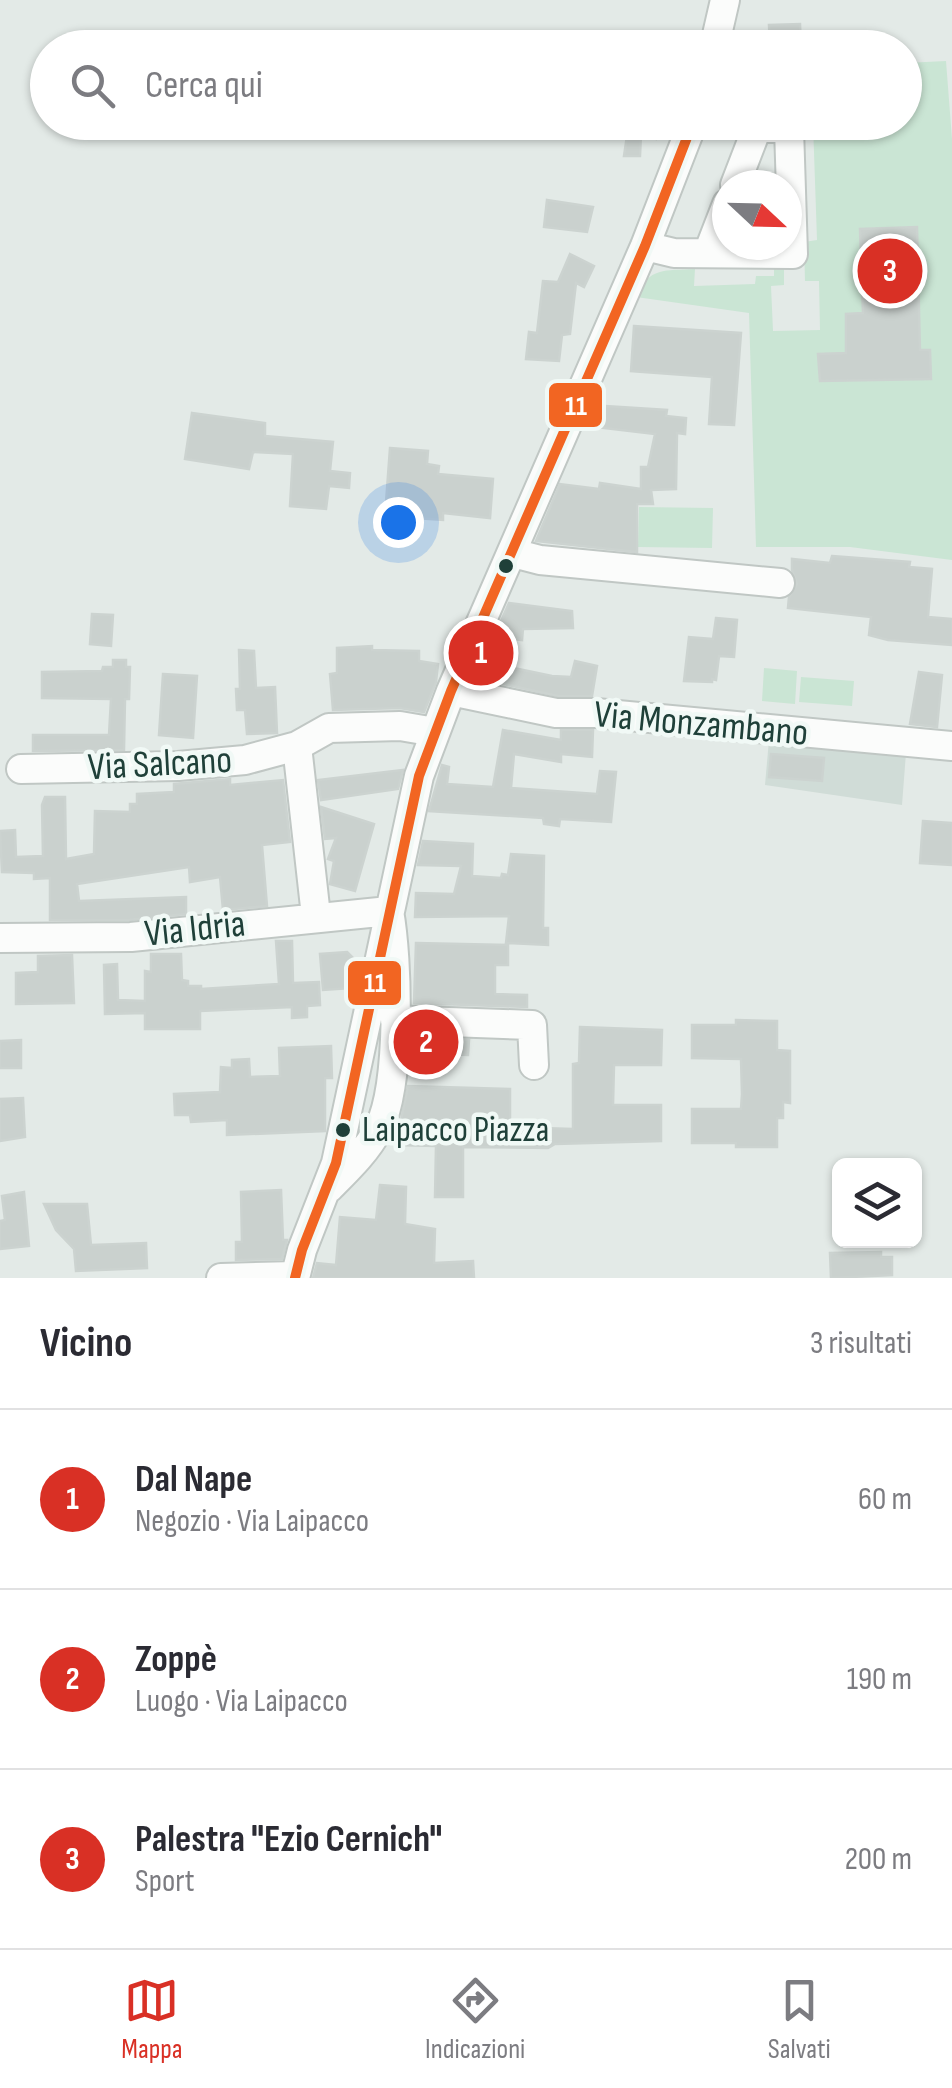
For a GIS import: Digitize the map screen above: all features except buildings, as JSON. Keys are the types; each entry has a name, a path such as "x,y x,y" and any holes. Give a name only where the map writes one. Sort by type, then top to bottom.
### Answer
{"street":[{"path":"718,30 725,0"},
{"path":"220,1278 295,1277 343,1136 419,776 451,691 645,246 686,140"},
{"path":"741,170 752,140"},
{"path":"788,140 790,170"},
{"path":"708,254 712,243"},
{"path":"645,246 674,253 712,254"},
{"path":"513,553 540,560 780,583"},
{"name":"Via Monzambano","path":"451,691 556,713 596,713 952,746"},
{"name":"Via Salcano","path":"21,769 245,760 297,746 329,728 365,725 435,732"},
{"path":"297,746 316,916"},
{"path":"328,1189 358,1159 386,1112 395,1020 396,949 389,910"},
{"name":"Via Idria","path":"0,938 132,937 389,910"},
{"path":"395,1020 532,1024 534,1065"}],"shaded area":[{"path":"769,740 906,753 902,805 765,785"}],"green space":[{"path":"946,61 952,139 952,560 850,547 756,547 749,313 636,297 646,280 659,272 695,269 694,286 755,284 756,276 774,276 774,266 784,266 784,285 771,286 773,331 820,330 819,281 805,281 804,242 817,240 814,140 922,140 922,62"},
{"path":"639,507 713,508 712,548 638,547"},
{"path":"764,668 797,671 795,704 762,701"},
{"path":"801,677 854,681 852,706 799,702"}],"transit line":[{"name":"11","path":"295,1278 336,1163 419,776 451,691 645,246 686,140"}],"place":[{"name":"Palestra \"Ezio Cernich\"","path":"890,271"},
{"name":"Dal Nape","path":"481,653"},
{"name":"Zoppè","path":"426,1042"},
{"name":"Laipacco Piazza","path":"343,1130"}]}
